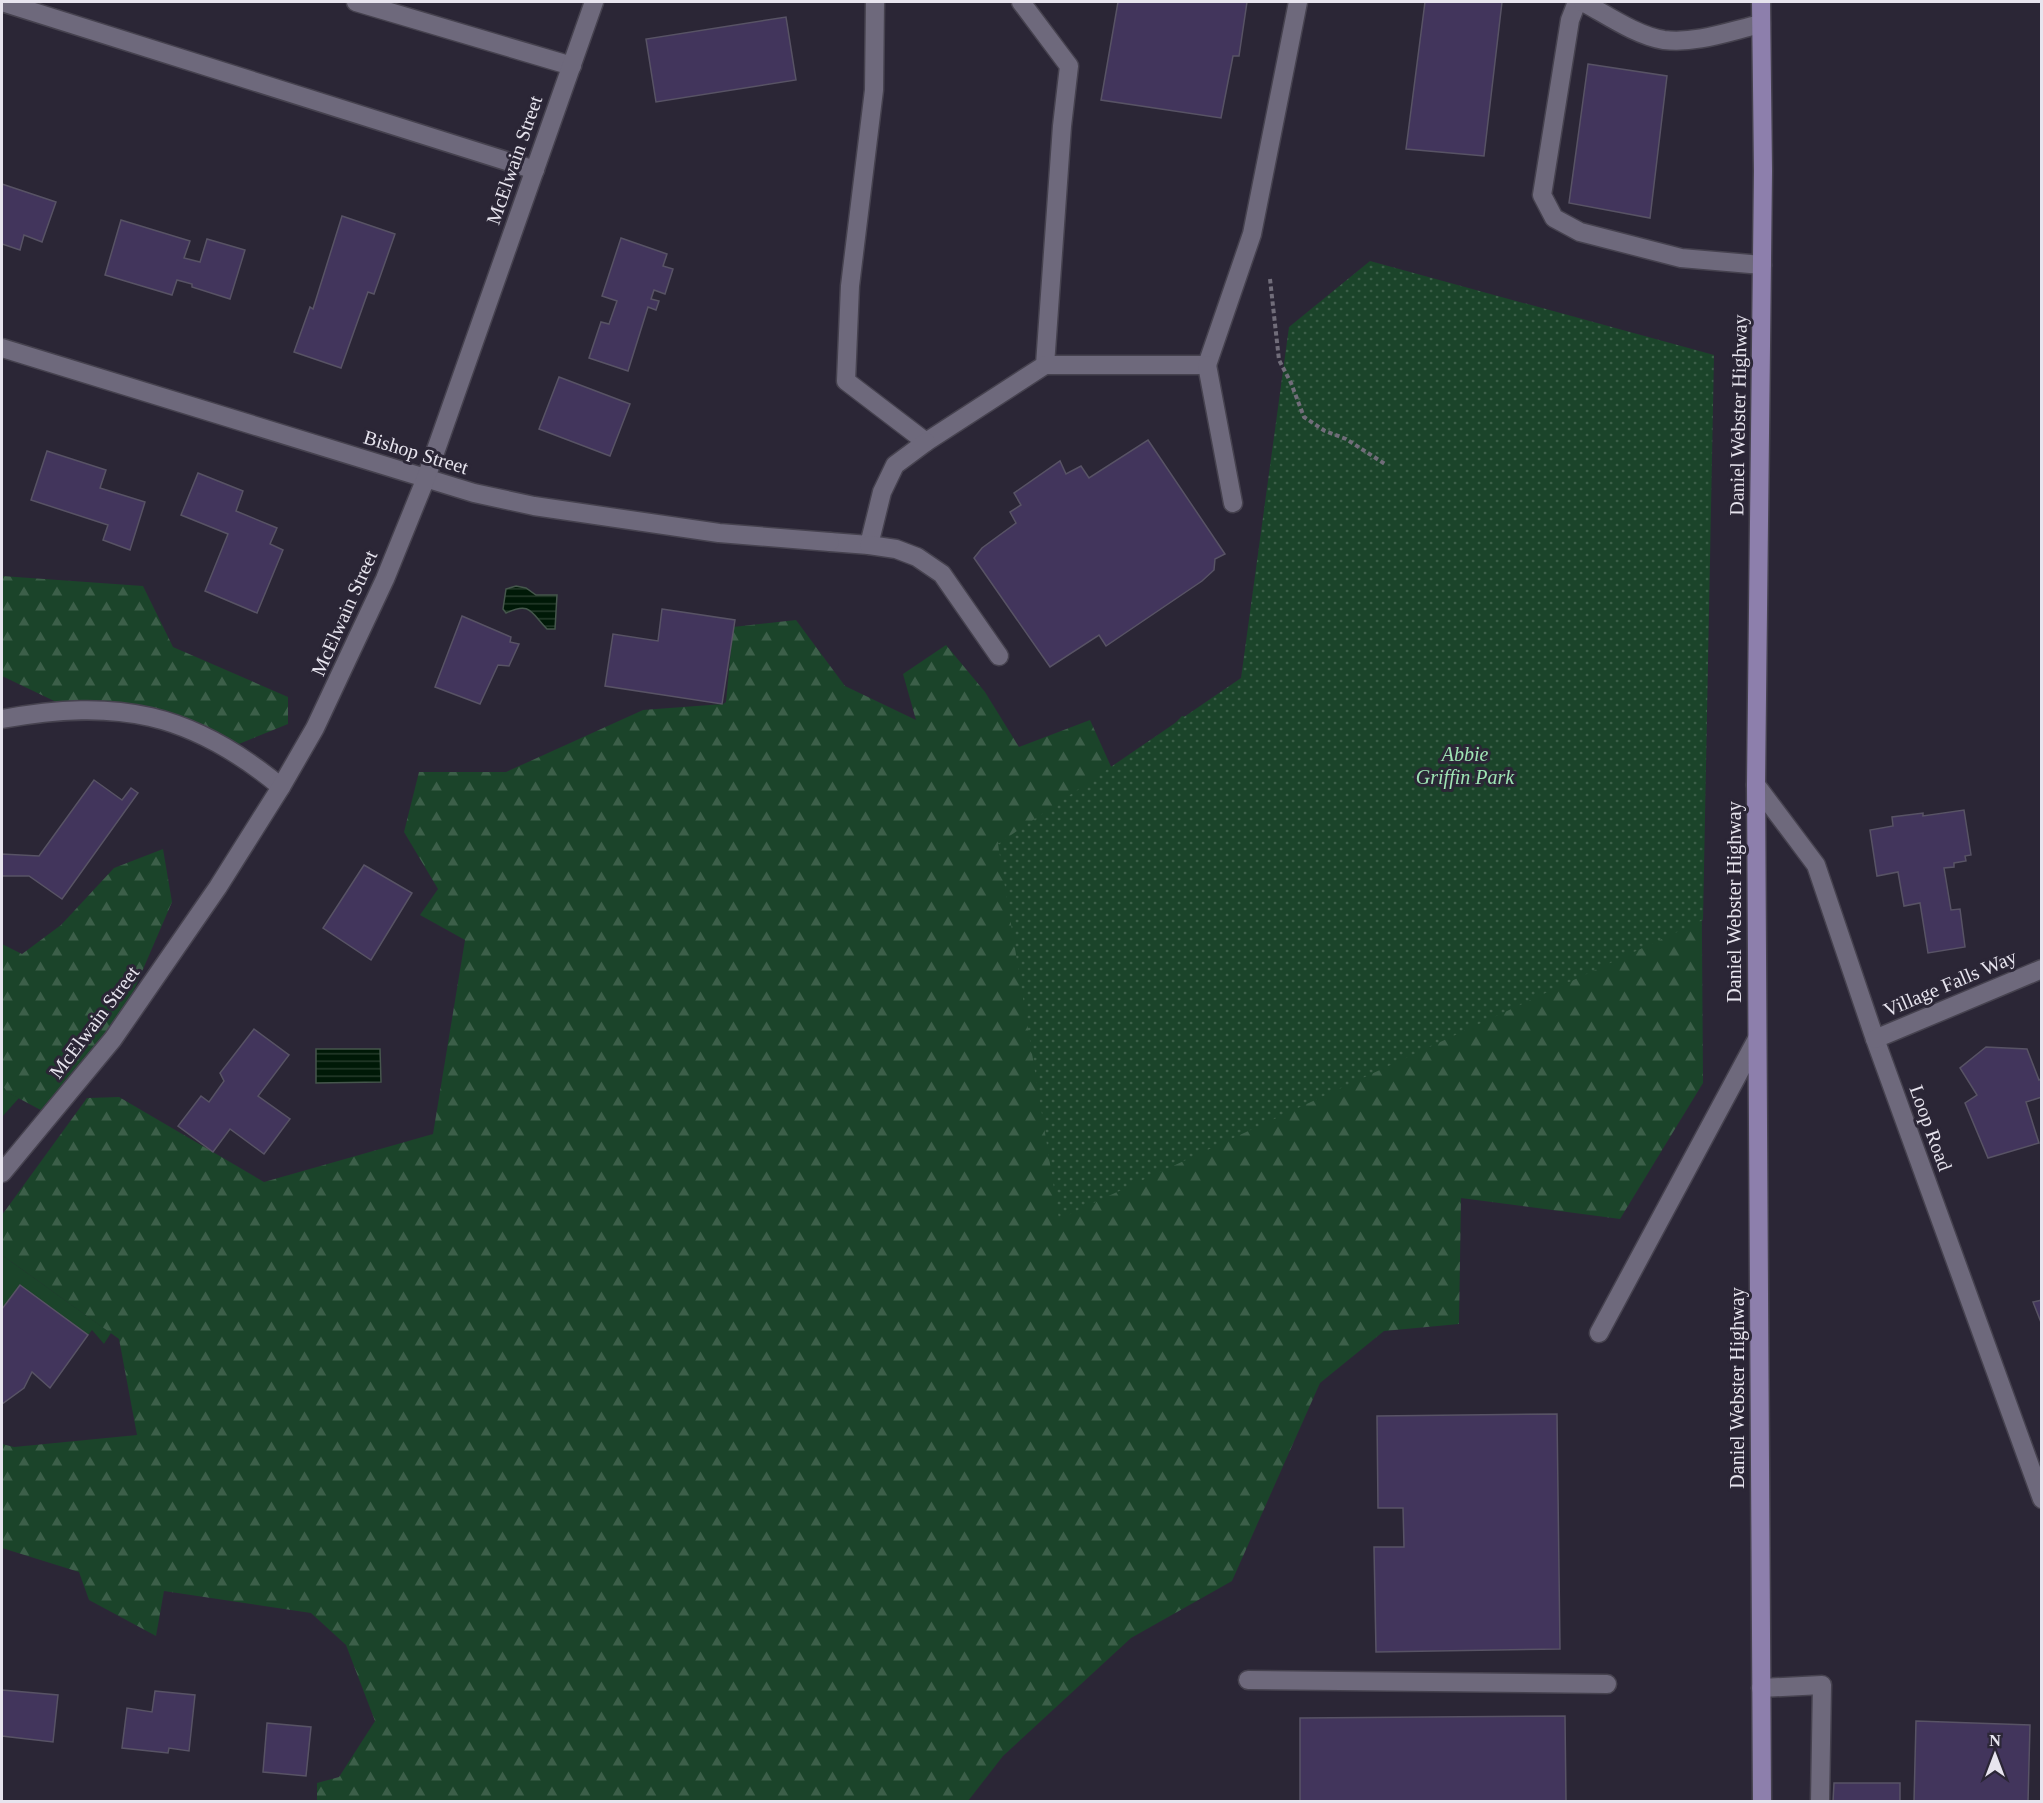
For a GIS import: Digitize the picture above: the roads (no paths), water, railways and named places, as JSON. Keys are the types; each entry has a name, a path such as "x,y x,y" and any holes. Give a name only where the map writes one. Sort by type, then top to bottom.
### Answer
{"main road":[{"name":"Daniel Webster Highway","path":"1761,2 1762,266 1756,785 1762,1802"}],"street":[{"path":"2,2 535,170"},
{"path":"356,2 572,66"},
{"name":"McElwain Street","path":"2,1173 113,1039 218,887 315,728 385,579 426,478 594,2"},
{"path":"875,2 874,90 850,286 846,381 926,442"},
{"path":"1021,2 1069,66 1062,126 1045,365"},
{"path":"1233,502 1207,365 1252,234 1298,2"},
{"path":"1576,2 1570,20 1542,195 1554,218 1580,232 1681,258 1762,266"},
{"path":"1583,2 1630,28 1662,39 1690,40 1761,24"},
{"name":"Bishop Street","path":"2,348 474,493 534,506 719,533 896,549 917,557 942,574 999,656"},
{"path":"868,545 882,492 895,465 926,442 1045,365 1207,365"},
{"path":"2,719 73,710 140,714 185,726 229,748 281,787"},
{"name":"Loop Road","path":"1756,785 1816,865 1875,1039 2042,1499"},
{"name":"Village Falls Way","path":"1875,1039 2042,969"},
{"path":"1599,1333 1757,1039"},
{"path":"1248,1680 1607,1684"},
{"path":"1761,1688 1822,1685 1820,1802"}],"park label":[{"name":"Abbie Griffin Park","path":"1465,766"}]}
